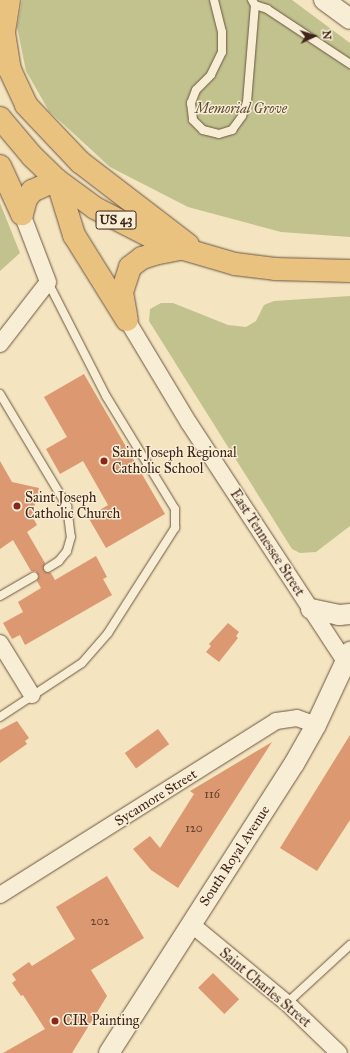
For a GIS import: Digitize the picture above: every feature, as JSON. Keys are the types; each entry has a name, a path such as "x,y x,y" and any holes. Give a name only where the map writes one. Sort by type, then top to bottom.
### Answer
{"highway":[{"path":"9,0 4,33 10,70 26,105 80,162 190,252"},
{"name":"US 43","path":"0,118 32,156 57,180 95,208 127,226 190,252 236,264 275,269 350,271"},
{"path":"0,166 22,214"},
{"path":"22,214 26,199 32,191 57,180 74,235 127,320"},
{"path":"127,320 122,292 130,267 142,258 154,254 190,252"}],"street":[{"path":"324,0 350,19"},
{"path":"0,344 48,282 22,214"},
{"name":"East Tennessee Street","path":"127,320 189,423 311,609 348,658"},
{"path":"311,609 339,615 350,614"},
{"path":"0,643 32,695"},
{"name":"South Royal Avenue","path":"109,1053 289,771 316,726 348,658"},
{"name":"Sycamore Street","path":"0,895 276,721 297,718 316,726"},
{"name":"Saint Charles Street","path":"191,924 287,1003 339,1053"}],"lane":[{"path":"214,0 222,32 222,52 211,75 196,90 191,103 193,120 203,130 219,134 232,130 242,116 247,102 254,2 350,64"},
{"path":"0,717 82,663 108,633 175,528 175,509 106,396 48,282"},
{"path":"0,394 67,506 71,538 67,551 59,561 48,568"},
{"path":"0,596 34,576"},
{"path":"287,1003 350,945"}],"green space":[{"name":"Memorial Grove","path":"22,0 292,0 350,43 350,237 281,232 188,207 110,167 49,111 26,71 17,27"},
{"path":"0,203 20,253 0,271"},
{"path":"350,296 350,526 316,552 300,553 292,549 149,321 150,309 161,303 173,303 228,325 246,327 256,321 264,305 274,301"}],"building":[{"path":"84,374 165,514 106,548 88,517 108,505 83,461 60,474 46,449 67,437 44,397"},
{"path":"0,461 12,482 39,488 32,516 37,525 27,532 45,563 44,571 51,573 55,580 96,556 107,577 103,579 112,595 25,645 20,635 12,639 3,623 23,612 18,602 41,588 37,581 39,576 36,571 31,571 13,540 0,549"},
{"path":"228,623 239,632 236,636 238,638 219,662 206,652 211,646 209,644"},
{"path":"17,721 29,738 25,741 27,744 0,763 0,730"},
{"path":"158,729 169,744 136,768 125,753"},
{"path":"350,735 350,820 317,871 280,848"},
{"path":"272,742 178,888 151,870 133,849 150,836 160,848 194,794 190,791"},
{"path":"107,876 144,938 91,970 107,996 72,1053 3,1053 45,1029 23,995 21,996 12,983 16,980 12,974 29,962 32,966 75,939 56,907"},
{"path":"213,973 239,999 224,1014 198,988"}],"place":[{"name":"Saint Joseph Regional Catholic School","path":"104,461"},
{"name":"Saint Joseph Catholic Church","path":"17,506"},
{"name":"CIR Painting","path":"55,1021"}]}
